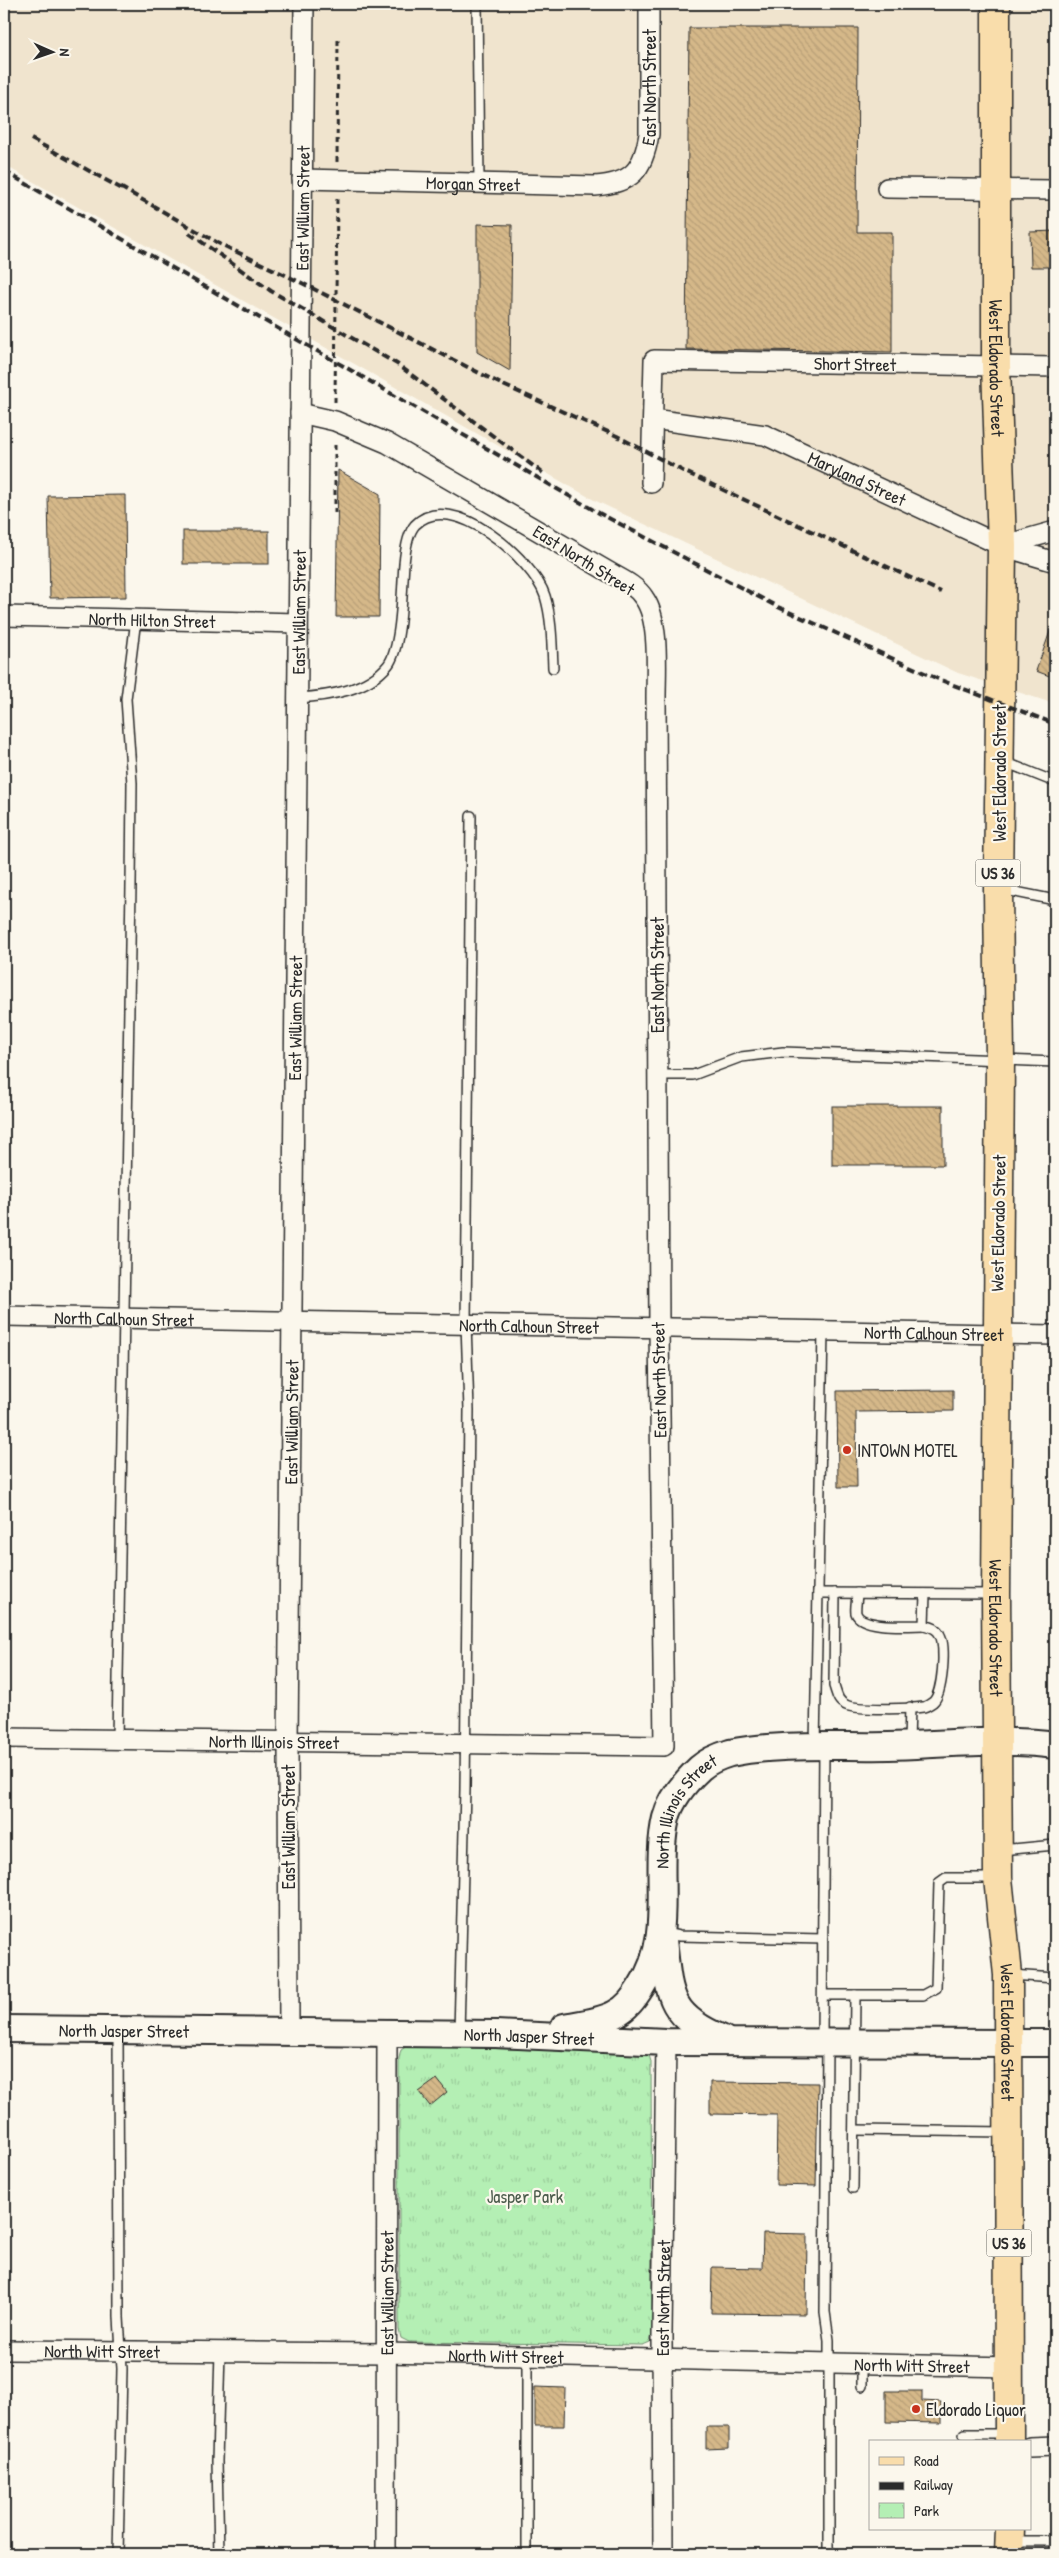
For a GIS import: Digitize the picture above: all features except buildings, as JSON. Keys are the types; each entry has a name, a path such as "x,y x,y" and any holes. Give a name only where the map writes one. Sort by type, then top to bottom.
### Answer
{"main road":[{"name":"West Eldorado Street","path":"996,4 996,365 1002,546 998,889 1000,1060 996,1594 998,1878 1008,1975 1009,2367 1016,2440"}],"street":[{"name":"East William Street","path":"289,2030 288,1742 304,4"},
{"name":"East North Street","path":"638,169 646,152 648,134 649,4"},
{"name":"Morgan Street","path":"302,179 615,185 628,180 638,169"},
{"path":"887,188 1055,190"},
{"name":"Short Street","path":"653,419 654,360 1055,367"},
{"name":"East North Street","path":"300,413 335,421 395,448 634,587 646,599 655,638 659,1328 664,1746"},
{"path":"651,482 653,419"},
{"name":"Maryland Street","path":"653,419 765,435 1002,546 1055,562"},
{"path":"1002,546 1055,531"},
{"name":"North Hilton Street","path":"4,616 298,623"},
{"name":"North Calhoun Street","path":"4,1316 1055,1335"},
{"name":"North Illinois Street","path":"4,1738 664,1746"},
{"name":"North Illinois Street","path":"496,2034 574,2025 616,2014 632,2002 646,1981 662,1932 663,1835 667,1816 674,1800 686,1783 701,1768 730,1754 819,1747 998,1743 1055,1745"},
{"path":"662,1932 670,1991 677,2009 689,2021 731,2042"},
{"name":"North Jasper Street","path":"4,2029 289,2030 496,2034 666,2042 1055,2044"},
{"name":"East William Street","path":"386,2554 387,2032"},
{"name":"East North Street","path":"664,2554 662,2358 666,2042"},
{"name":"North Witt Street","path":"4,2350 386,2353 1009,2367"},
{"path":"1032,2443 1055,2446"}],"lane":[{"path":"477,4 479,183"},
{"path":"298,698 336,695 372,678 388,664 401,615 405,558 409,538 415,525 429,515 453,514 477,525 512,550 530,570 545,595 551,631 553,668"},
{"path":"117,1740 132,792 126,699 136,619"},
{"path":"1000,760 1055,782"},
{"path":"460,2034 466,1744 469,1410 466,1324 471,816"},
{"path":"998,889 1055,900"},
{"path":"658,1075 693,1075 741,1057 784,1052 1055,1062"},
{"path":"823,1331 818,1593 825,2043 825,2312 829,2363 829,2554"},
{"path":"818,1593 996,1594"},
{"path":"835,1593 834,1686 838,1700 847,1706 858,1708 925,1707 940,1694 942,1682 941,1636 936,1629 924,1626 869,1624 861,1620 856,1613 857,1593"},
{"path":"924,1626 925,1594"},
{"path":"909,1745 910,1707"},
{"path":"998,1851 1055,1845"},
{"path":"823,1994 923,1995 936,1988 939,1883 946,1878 998,1878"},
{"path":"662,1932 679,1936 823,1939"},
{"path":"1008,1975 1055,1978"},
{"path":"853,2188 855,1995"},
{"path":"118,2030 120,2350 122,2369 118,2554"},
{"path":"854,2130 1009,2132"},
{"path":"219,2554 220,2351"},
{"path":"527,2356 527,2554"},
{"path":"862,2364 862,2386"},
{"path":"964,2434 1009,2440"},
{"path":"1010,2542 1055,2541"}],"path":[{"path":"335,513 338,40"}],"shaded area":[{"path":"4,4 1055,4 1055,704 958,673 594,500 4,165"}],"green space":[{"name":"Jasper Park","path":"407,2046 642,2053 649,2055 651,2062 652,2334 650,2342 643,2345 409,2342 401,2338 399,2330 399,2058 401,2050"}],"railway":[{"path":"31,139 124,190"},
{"path":"4,171 599,513 778,607 938,679 1055,724"},
{"path":"120,187 218,243 302,283 503,385 617,436 683,471 941,592"},
{"path":"189,233 271,291 397,364 544,474"}],"place":[{"name":"INTOWN MOTEL","path":"847,1450"},
{"name":"Eldorado Liquor","path":"916,2409"}]}
